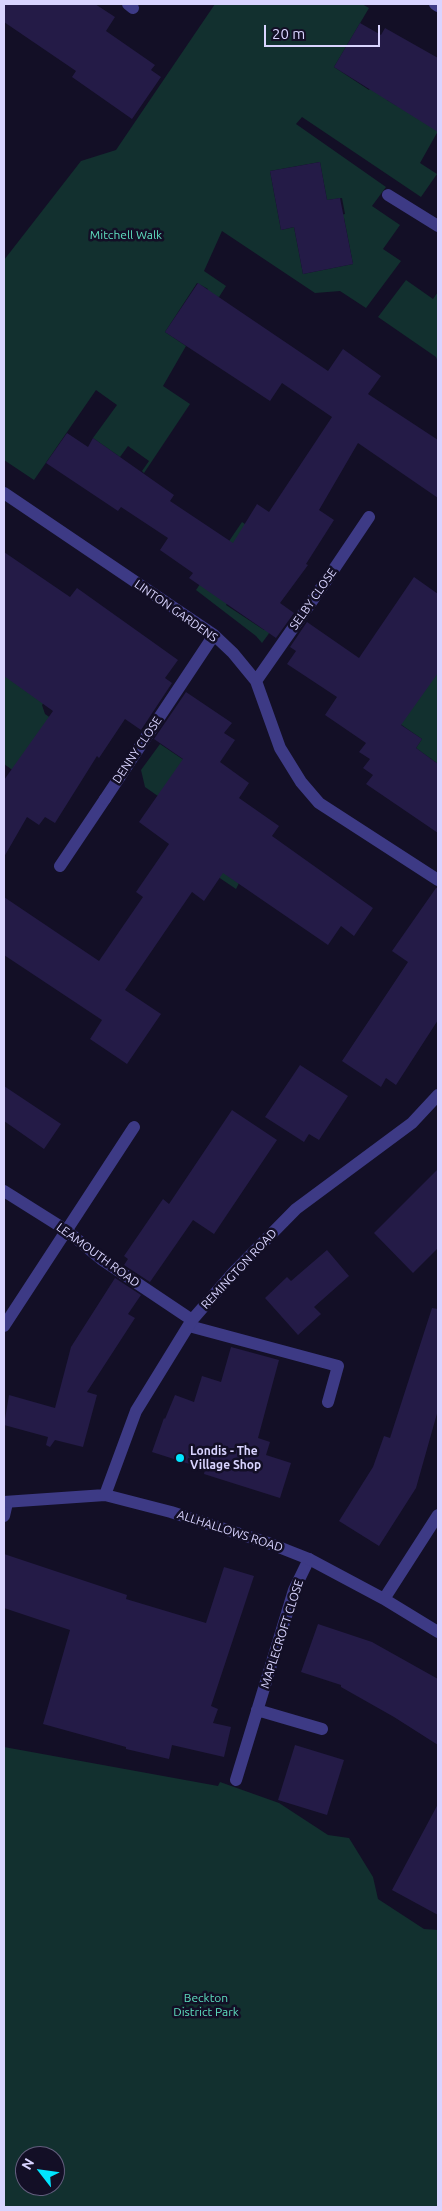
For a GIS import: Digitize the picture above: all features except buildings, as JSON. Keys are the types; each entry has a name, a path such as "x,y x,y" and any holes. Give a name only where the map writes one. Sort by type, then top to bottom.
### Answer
{"street":[{"path":"388,195 438,226"},
{"name":"LINTON GARDENS","path":"4,493 214,635 233,653 256,681 280,748 300,782 319,803 438,880"},
{"name":"SELBY CLOSE","path":"256,681 369,517"},
{"name":"DENNY CLOSE","path":"60,866 214,635"},
{"name":"REMINGTON ROAD","path":"105,1495 136,1410 190,1323 233,1273 296,1210 412,1123 438,1095"},
{"path":"4,1326 134,1127"},
{"name":"LEAMOUTH ROAD","path":"4,1191 66,1230 101,1259 190,1323 338,1366 328,1402"},
{"name":"ALLHALLOWS ROAD","path":"6,1503 105,1495 171,1512 271,1544 309,1559 384,1599 438,1632"},
{"path":"4,1516 6,1503"},
{"path":"384,1599 438,1515"},
{"name":"MAPLECROFT CLOSE","path":"236,1780 294,1590 309,1559"},
{"path":"257,1710 322,1729"}],"green space":[{"name":"Mitchell Walk","path":"215,4 362,4 369,8 334,67 369,90 371,87 388,97 387,100 397,106 419,108 438,119 438,131 420,163 437,174 421,197 302,117 296,124 386,187 372,206 400,225 383,249 401,261 366,308 340,291 315,293 222,231 204,271 226,286 219,297 204,295 208,289 197,283 165,332 186,346 163,386 190,404 144,473 142,471 149,461 128,446 120,457 93,438 117,405 96,390 34,480 4,460 4,260 81,161 116,150","holes":["320,162 327,200 342,198 345,214 331,217 331,221 344,218 353,264 303,274 294,227 281,230 270,171"]},
{"path":"406,280 433,299 438,292 438,362 436,357 378,317"},
{"path":"242,522 293,556 242,582 226,605 264,630 278,621 262,643 256,636 196,590"},
{"path":"389,622 438,655 438,764 416,748 422,739 345,686"},
{"path":"13,661 48,698 42,705 45,714 55,721 18,774 4,764 4,674"},
{"path":"160,744 209,777 239,883 236,889 196,862 185,815 145,787 141,770"},
{"name":"Beckton District Park","path":"4,1747 218,1786 220,1782 279,1803 328,1835 349,1838 373,1877 378,1899 424,1929 438,1930 438,2207 4,2207"}],"place":[{"name":"Londis - The Village Shop","path":"180,1458"}]}
